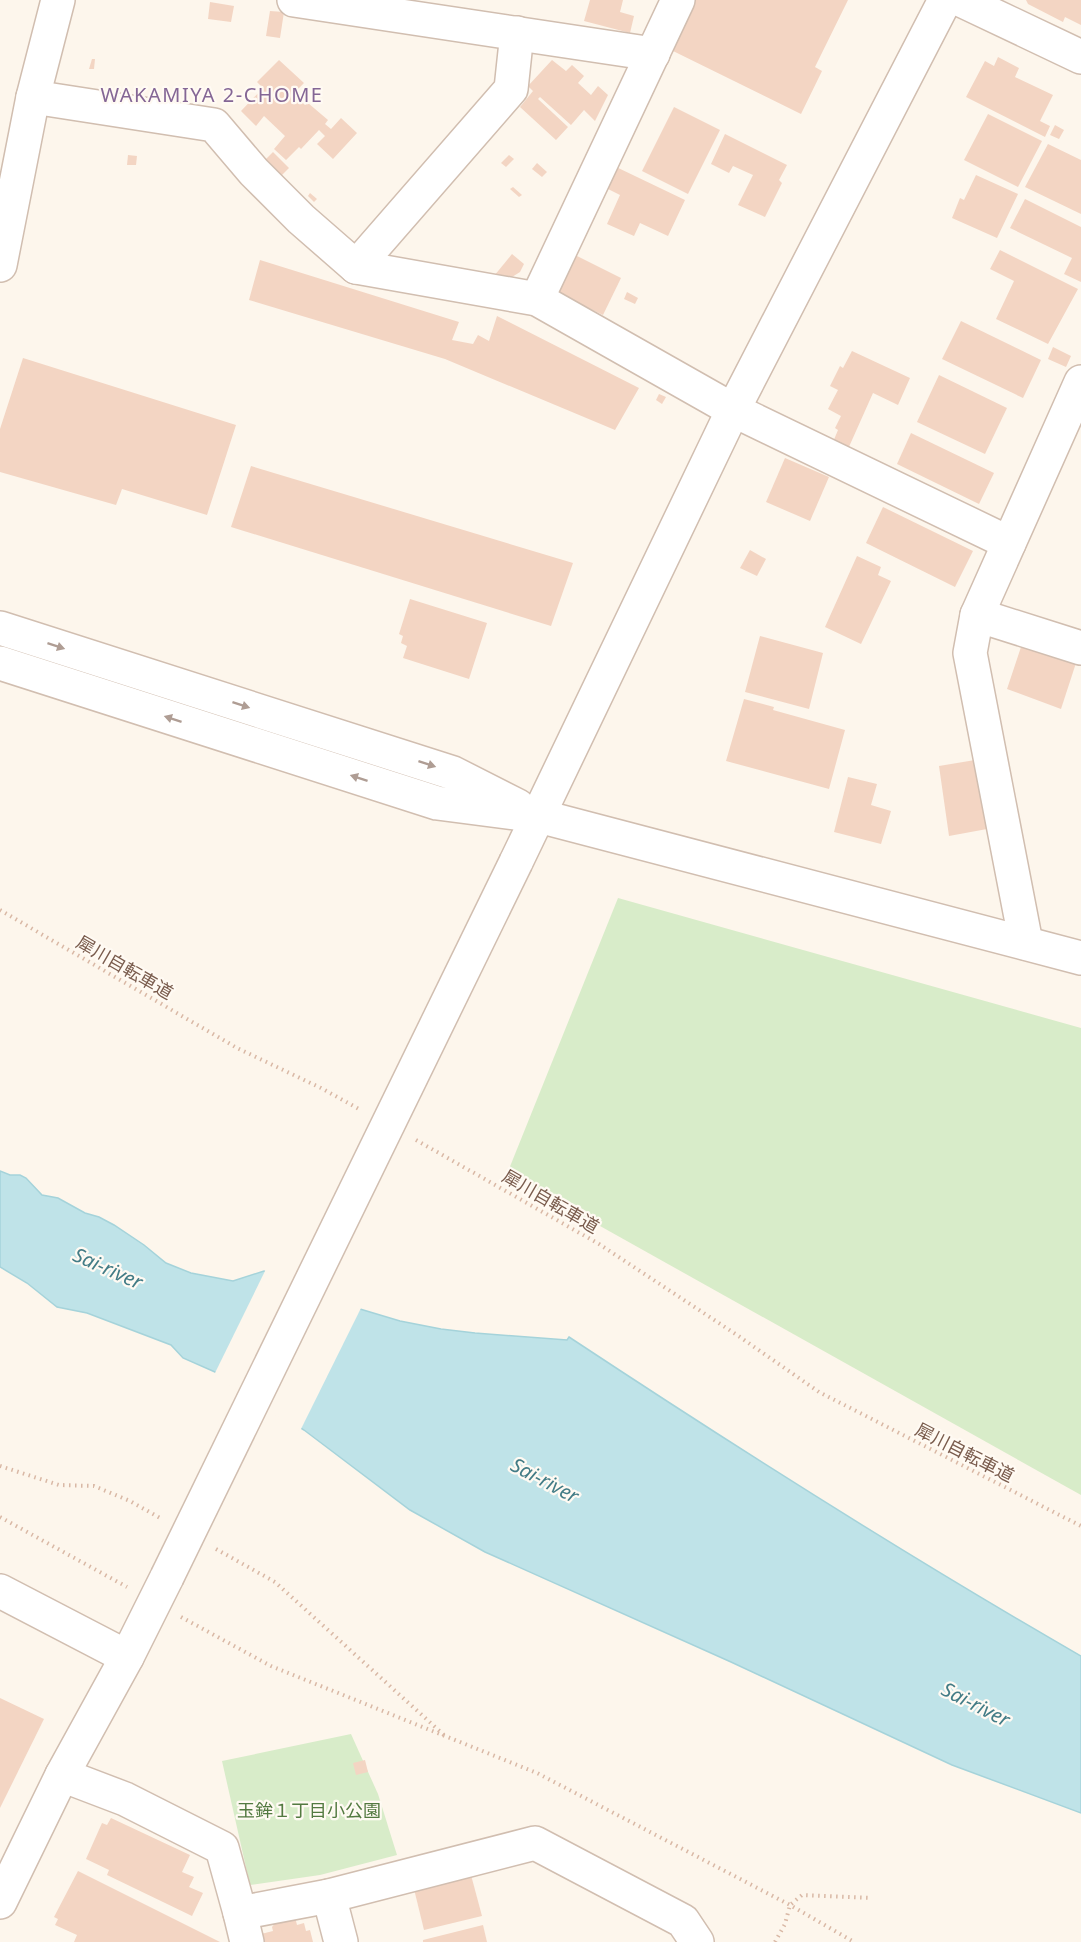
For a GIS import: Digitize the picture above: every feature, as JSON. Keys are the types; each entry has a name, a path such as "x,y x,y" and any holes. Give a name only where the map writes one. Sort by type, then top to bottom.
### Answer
{"street":[{"path":"0,265 33,97 58,0"},
{"path":"294,0 367,5 516,33 653,54"},
{"path":"537,299 678,0"},
{"path":"0,1902 62,1775 161,1590 516,862 733,410 945,0"},
{"path":"961,0 1081,57"},
{"path":"356,267 511,89 516,33"},
{"path":"33,97 214,125 262,180 301,219 356,267 537,299 733,410 1009,543"},
{"path":"1026,943 970,653 977,615 1081,382"},
{"path":"977,615 1081,648"},
{"path":"0,628 453,773 538,816"},
{"path":"0,663 437,804 538,816 1081,958"},
{"path":"0,1591 127,1657"},
{"path":"62,1775 125,1799 222,1848 243,1928 329,1896 535,1844 683,1921 688,1940"},
{"path":"329,1896 341,1942"}],"path":[{"name":"犀川自転車道","path":"0,910 237,1048 321,1088 362,1111"},
{"name":"犀川自転車道","path":"413,1139 599,1244 819,1392 1081,1526"},
{"path":"0,1466 59,1485 94,1486 130,1501 161,1519"},
{"path":"0,1517 161,1590 271,1666 537,1773 790,1905 854,1942"},
{"path":"213,1547 275,1581 448,1738"},
{"path":"775,1942 785,1924 790,1905 802,1895 872,1898"}],"green space":[{"path":"618,898 1081,1028 1081,1495 507,1174"},
{"name":"玉鉾１丁目小公園","path":"351,1734 378,1794 397,1855 320,1875 250,1885 222,1761"}],"water":[{"name":"Sai-river","path":"0,1171 26,1178 42,1195 58,1198 85,1213 99,1217 144,1245 166,1263 191,1273 233,1281 264,1271 360,1309 400,1321 475,1333 567,1340 569,1337 823,1501 951,1580 1081,1656 1081,1813 952,1765 731,1662 485,1552 410,1510 304,1430 215,1372 183,1358 171,1345 87,1313 57,1307 27,1283 0,1267"}],"pier":[{"path":"266,1269 362,1306 300,1431 214,1375"}],"building":[{"path":"590,0 623,0 620,12 634,16 630,33 584,21"},
{"path":"688,0 848,0 815,67 822,71 801,114 671,50"},
{"path":"1026,0 1081,0 1081,25 1065,17 1063,22 1028,4"},
{"path":"210,2 234,6 231,22 208,19"},
{"path":"270,11 284,12 280,38 266,36"},
{"path":"998,57 1019,68 1015,77 1053,95 1040,121 1050,126 1045,137 966,97 985,61 994,66"},
{"path":"92,59 95,59 94,69 89,69"},
{"path":"279,60 304,83 293,94 328,120 325,124 331,129 341,118 357,133 333,159 317,144 325,136 319,130 301,149 299,147 286,160 274,149 285,136 264,116 256,126 241,111 263,88 257,82"},
{"path":"552,60 566,71 572,65 584,76 578,83 591,95 598,86 608,95 595,121 584,110 571,125 540,97 538,99 568,127 556,140 520,107 533,91 528,86"},
{"path":"674,107 720,130 688,194 642,171"},
{"path":"988,114 1042,141 1018,187 964,160"},
{"path":"1055,125 1064,130 1059,139 1050,135"},
{"path":"725,134 787,165 779,180 782,183 765,217 738,205 753,175 733,166 729,173 711,164"},
{"path":"1048,144 1081,160 1081,214 1025,187"},
{"path":"273,152 289,168 280,177 265,160"},
{"path":"128,155 137,156 136,165 127,165"},
{"path":"509,155 514,159 506,167 501,163"},
{"path":"537,163 547,172 542,177 532,169"},
{"path":"612,165 685,200 668,236 640,223 634,236 607,224 620,195 602,186"},
{"path":"976,175 1018,194 997,238 952,218 960,198 964,200"},
{"path":"513,187 522,195 519,197 510,189"},
{"path":"310,193 317,199 314,202 308,196"},
{"path":"1025,199 1081,227 1081,282 1064,274 1072,258 1010,228"},
{"path":"1000,250 1078,289 1048,344 996,319 1014,281 990,269"},
{"path":"567,251 621,278 603,315 555,292"},
{"path":"512,254 524,264 520,272 507,280 494,276"},
{"path":"260,260 459,322 452,340 473,344 478,335 489,341 497,316 639,388 615,430 445,359 249,300"},
{"path":"627,292 638,298 635,304 624,299"},
{"path":"961,321 1041,360 1023,398 942,359"},
{"path":"1053,347 1071,356 1066,367 1048,359"},
{"path":"852,351 910,378 898,405 873,393 848,449 833,442 838,430 835,428 841,416 828,409 838,390 830,386 840,366 843,368"},
{"path":"23,358 236,425 207,515 122,489 116,505 0,472 0,429"},
{"path":"939,375 1007,408 985,454 917,422"},
{"path":"659,394 666,397 662,404 656,400"},
{"path":"911,433 994,473 979,504 897,464"},
{"path":"785,458 829,477 810,521 766,502"},
{"path":"251,466 573,563 551,626 231,527"},
{"path":"883,507 973,551 955,587 866,543"},
{"path":"750,550 766,559 757,576 740,568"},
{"path":"857,556 881,567 878,575 891,581 861,644 825,627"},
{"path":"410,599 487,623 469,679 403,658 407,646 401,643 403,636 399,634"},
{"path":"760,636 823,653 809,709 745,692"},
{"path":"1022,644 1076,663 1061,709 1007,689"},
{"path":"744,699 774,707 773,710 845,730 829,789 726,761"},
{"path":"975,760 987,829 949,836 939,766"},
{"path":"848,777 877,784 871,805 891,811 881,844 834,832"},
{"path":"0,1698 44,1719 0,1808"},
{"path":"365,1760 368,1772 356,1775 353,1763"},
{"path":"111,1818 190,1855 182,1872 194,1877 189,1887 203,1893 192,1916 107,1875 109,1870 86,1859 102,1823 107,1825"},
{"path":"78,1871 220,1942 74,1942 77,1935 55,1925 58,1919 54,1917"},
{"path":"471,1875 482,1916 424,1930 414,1889"},
{"path":"295,1917 297,1925 304,1923 306,1931 310,1930 313,1942 263,1942 261,1934 273,1931 272,1927 276,1922"},
{"path":"483,1925 487,1942 423,1942 423,1940"}],"district":[{"name":"WAKAMIYA 2-CHOME","path":"212,94"}]}
